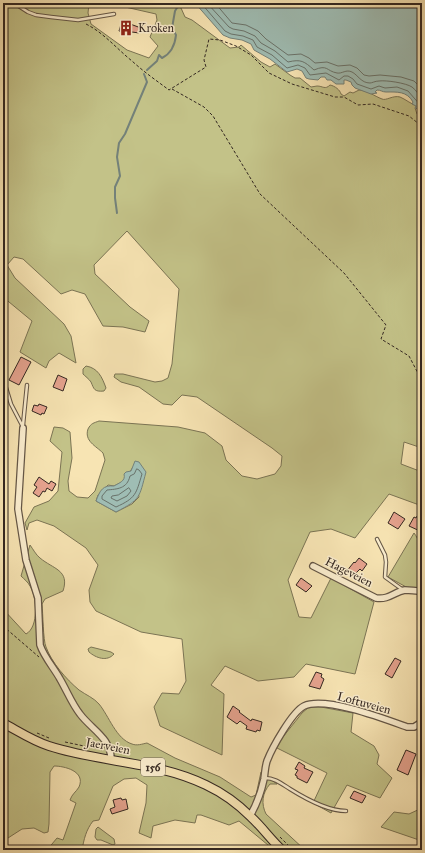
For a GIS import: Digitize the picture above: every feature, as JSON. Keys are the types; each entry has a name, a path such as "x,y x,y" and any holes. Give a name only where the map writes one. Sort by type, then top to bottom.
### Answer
{"main road":[{"name":"Jaerveien","path":"3,723 49,746 110,755 184,776 206,784 230,799 250,816 282,850"}],"street":[{"path":"23,428 18,508 26,560 38,598 40,645 76,708 87,723 104,738 110,755"},
{"name":"Hageveien","path":"313,566 376,598 389,598 403,590 422,591"},
{"name":"Loftuveien","path":"250,816 259,799 266,763 271,749 296,713 304,706 322,704 347,708 407,727 414,727 422,722"}],"lane":[{"path":"14,3 36,15 78,20 114,14"},
{"path":"3,378 11,404 23,428"},
{"path":"23,428 27,385"},
{"path":"377,539 385,555 385,577 403,590"},
{"path":"264,778 274,780 329,808 346,811"}],"path":[{"path":"78,20 93,28 108,39 132,62 169,90 206,67 204,60 209,39 220,40 236,46 251,55 269,73 287,82 335,97 344,97 358,106 373,104 409,116 419,124 422,124"},
{"path":"172,88 204,107 213,116 260,194 344,273 386,325 381,339 409,356 422,380"},
{"path":"3,626 40,658"},
{"path":"35,732 52,739"},
{"path":"60,741 110,755"},
{"path":"276,833 293,850"}],"shaded area":[{"path":"3,3 89,3 88,13 91,24 127,50 149,58 158,46 150,37 157,20 156,14 112,4 91,3 173,3 181,8 185,17 192,20 230,48 239,47 241,45 261,62 270,67 275,64 295,78 300,78 311,87 317,86 325,88 330,85 334,86 344,96 350,92 353,93 362,90 384,99 400,97 417,106 415,108 417,114 422,115 422,448 404,442 401,464 422,472 422,506 389,494 355,538 331,529 310,532 288,580 299,617 311,618 331,578 374,602 355,674 306,664 294,677 258,681 225,666 211,685 224,694 222,755 160,726 154,707 162,693 179,694 186,681 182,639 141,632 96,611 90,602 89,590 98,565 86,548 54,526 37,520 29,523 27,530 25,523 34,507 49,501 58,491 62,452 50,441 54,427 63,428 70,432 72,458 68,481 69,491 77,497 88,498 95,491 105,460 103,453 89,440 87,433 89,427 99,421 178,427 205,433 222,446 226,460 242,476 257,479 275,474 281,466 282,456 197,397 182,395 172,405 163,404 139,387 121,382 114,377 115,374 123,374 155,382 168,378 172,364 179,289 127,231 94,265 95,274 130,307 149,321 145,332 123,327 103,326 85,294 72,290 61,294 23,259 14,257 7,265 15,278 64,324 71,336 76,363 59,353 49,361 46,368 20,352 32,321 3,297","holes":["133,467 139,497 132,504 116,512 96,501 98,495 108,485 114,486 124,481"]},
{"path":"86,366 97,371 106,388 104,391 95,390 90,381 83,374 83,369"},
{"path":"414,533 420,545 422,588 408,588 388,577"},
{"path":"30,545 39,557 62,574 64,579 65,584 63,591 45,599 42,604 45,644 52,659 64,676 79,690 99,704 117,732 126,741 132,744 140,745 147,743 175,758 220,777 251,797 256,795 261,772 277,784 270,784 265,791 263,806 266,814 305,850 274,850 239,821 229,825 201,815 197,815 195,823 175,820 153,826 151,838 139,833 146,803 147,785 136,778 124,779 113,786 99,820 93,821 89,828 82,850 47,850 57,838 63,840 76,803 70,800 79,787 80,782 77,773 73,770 54,766 50,772 48,832 44,833 34,828 22,829 8,838 3,835 3,609 26,634 30,630 35,619 36,612 34,597 29,585 21,576"},
{"path":"91,647 114,654 108,658 98,657 89,652 88,649"},
{"path":"309,707 321,707 353,713 351,732 374,746 379,755 377,764 392,778 380,798 347,785 331,813 313,803 327,773 275,747 302,713"},
{"path":"422,808 422,841 381,827 394,812 409,814"},
{"path":"98,827 114,839 115,844 113,845 97,840 95,837 96,829"}],"water":[{"path":"195,3 422,3 422,111 415,108 416,106 412,104 413,102 411,98 405,94 377,90 375,92 377,93 371,94 355,88 351,82 346,80 344,80 344,84 336,84 331,80 327,80 325,77 321,77 318,80 306,78 302,71 297,69 287,72 270,59 254,50 251,44 223,35"},
{"path":"135,461 139,462 146,472 138,497 130,504 116,512 96,501 102,489 107,486 114,486 123,480 124,474 131,471"}],"building":[{"name":"Kroken","path":"122,21 141,28 139,33 132,32 131,34 119,31"},
{"path":"21,357 31,362 19,385 9,380"},
{"path":"58,375 67,379 63,391 53,387"},
{"path":"39,404 47,407 44,414 42,413 41,415 32,411 34,405 38,406"},
{"path":"39,477 49,484 51,481 56,484 52,491 47,488 39,497 33,493 37,487 34,485"},
{"path":"394,512 405,519 398,529 388,523"},
{"path":"417,516 422,519 422,532 409,526 414,517 416,518"},
{"path":"359,558 367,564 362,571 360,569 351,576 346,572"},
{"path":"301,578 312,586 306,592 296,585"},
{"path":"395,658 401,661 392,678 385,674"},
{"path":"316,672 322,674 321,677 324,679 320,689 309,686"},
{"path":"233,706 251,721 252,719 262,722 260,731 257,730 256,732 246,729 247,726 240,721 237,724 227,717"},
{"path":"406,750 416,754 408,775 397,770"},
{"path":"299,762 305,766 304,768 313,772 307,783 297,778 295,775 298,770 295,769"},
{"path":"354,791 366,796 362,803 350,798"},
{"path":"121,798 122,800 126,799 128,809 112,814 110,809 115,807 113,800"}],"waterway":[{"path":"147,70 157,61 159,55 162,58 168,54 175,42 176,35 172,28 175,11 180,3"},
{"path":"117,213 115,187 120,176 117,157 119,143 125,134 147,82 144,74"}],"place":[{"name":"Kroken","path":"126,28"}]}
